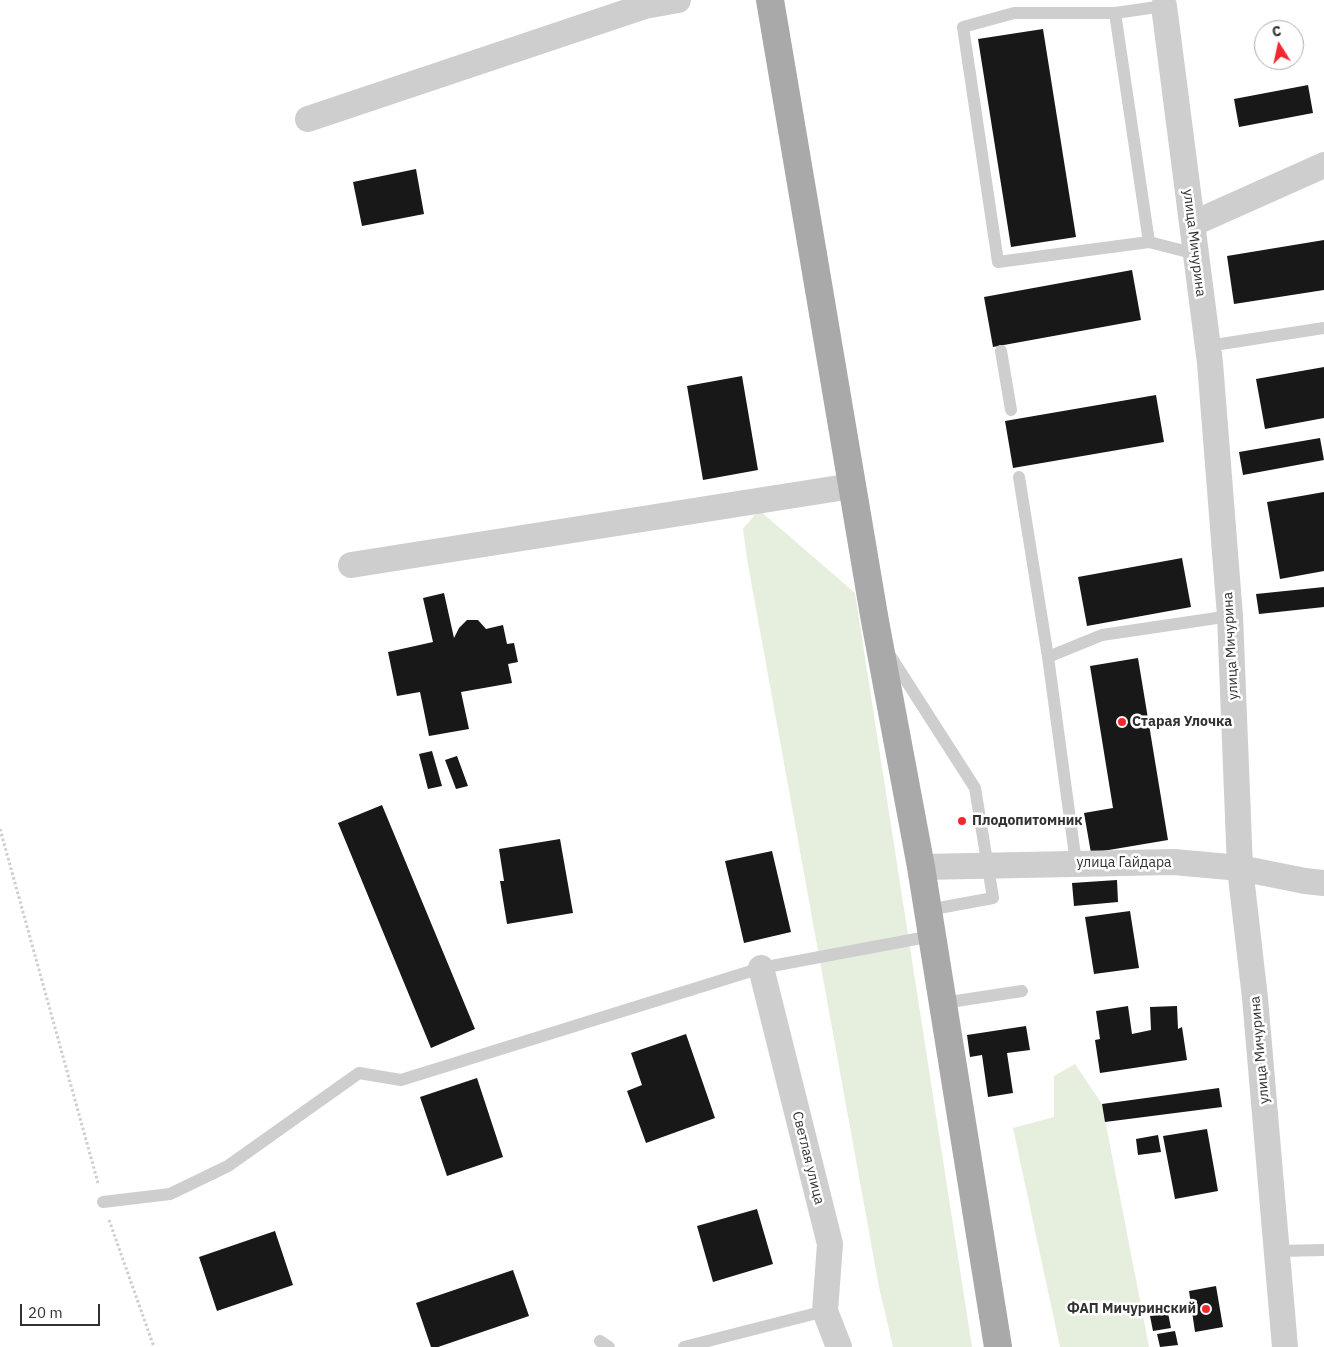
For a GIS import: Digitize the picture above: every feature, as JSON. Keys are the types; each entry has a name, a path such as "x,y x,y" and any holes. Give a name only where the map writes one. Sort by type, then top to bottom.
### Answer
{"main road":[{"path":"770,0 877,635 921,867 998,1347"}],"street":[{"path":"308,119 645,6 678,0"},
{"name":"улица Мичурина","path":"1164,6 1208,346 1230,616 1240,868 1255,998 1285,1347"},
{"path":"1192,224 1324,165"},
{"path":"351,565 852,486"},
{"name":"улица Гайдара","path":"921,867 1174,862 1240,868 1324,883"},
{"name":"Светлая улица","path":"761,968 830,1244 825,1311 839,1347"}],"lane":[{"path":"1164,6 1114,13 1014,12 963,27 998,262 1149,242 1196,254"},
{"path":"1114,13 1149,242"},
{"path":"1208,346 1324,328"},
{"path":"1001,351 1011,410"},
{"path":"1019,477 1048,657 1076,863"},
{"path":"1048,657 1102,635 1230,616"},
{"path":"877,635 976,788 993,898 928,910"},
{"path":"103,1202 170,1194 228,1166 359,1073 401,1080 761,968 932,936"},
{"path":"943,1004 1022,991"},
{"path":"1276,1250 1324,1250"},
{"path":"684,1347 825,1311"}],"path":[{"path":"0,830 103,1202 154,1347"}],"green space":[{"path":"759,510 855,593 972,1347 893,1347 879,1287 747,559 743,529"},
{"path":"1075,1064 1102,1104 1149,1347 1060,1347 1013,1128 1054,1117 1054,1076"}],"building":[{"path":"1043,29 1076,237 1011,247 978,39"},
{"path":"1308,85 1313,113 1239,127 1234,99"},
{"path":"416,169 424,214 362,226 353,182"},
{"path":"1324,240 1324,290 1234,304 1227,256"},
{"path":"1132,270 1141,320 993,347 984,297"},
{"path":"1324,367 1324,418 1265,429 1256,379"},
{"path":"742,376 758,470 703,480 687,386"},
{"path":"1156,395 1164,442 1013,468 1005,421"},
{"path":"1320,438 1324,460 1243,475 1239,452"},
{"path":"1324,492 1324,571 1280,579 1267,502"},
{"path":"1182,558 1191,607 1087,626 1078,577"},
{"path":"1324,587 1324,607 1259,614 1256,594"},
{"path":"444,593 454,638 459,628 467,620 478,620 486,629 503,625 507,644 514,643 518,662 508,664 512,683 461,692 469,729 429,736 420,692 397,696 388,652 433,642 423,598"},
{"path":"1138,658 1168,840 1091,853 1084,813 1113,808 1090,666"},
{"path":"432,751 442,786 428,789 419,754"},
{"path":"457,756 468,786 456,789 445,760"},
{"path":"382,805 475,1029 431,1048 338,823"},
{"path":"560,839 573,913 507,924 500,881 504,881 499,849"},
{"path":"772,851 791,932 744,943 725,861"},
{"path":"1117,880 1118,902 1074,906 1072,883"},
{"path":"1130,911 1139,968 1094,974 1085,917"},
{"path":"1128,1006 1132,1034 1151,1030 1150,1007 1177,1006 1178,1029 1182,1027 1187,1060 1100,1073 1095,1040 1100,1039 1096,1011"},
{"path":"1026,1026 1030,1050 1007,1053 1013,1093 988,1097 982,1055 970,1057 967,1035"},
{"path":"686,1034 715,1118 646,1143 627,1091 642,1085 631,1053"},
{"path":"477,1078 503,1157 447,1176 420,1097"},
{"path":"1219,1088 1222,1107 1105,1122 1102,1104"},
{"path":"1207,1129 1218,1191 1175,1199 1163,1136"},
{"path":"1158,1135 1161,1152 1138,1155 1136,1139"},
{"path":"757,1209 773,1264 713,1282 697,1226"},
{"path":"275,1231 293,1285 217,1311 199,1257"},
{"path":"513,1270 529,1316 438,1347 431,1347 416,1303"},
{"name":"ФАП Мичуринский","path":"1216,1286 1223,1327 1195,1332 1189,1291"},
{"path":"1168,1313 1171,1328 1153,1331 1150,1316"},
{"path":"1175,1331 1178,1345 1160,1347 1157,1334"}],"place":[{"name":"Старая Улочка","path":"1122,722"},
{"name":"Плодопитомник","path":"962,821"},
{"name":"ФАП Мичуринский","path":"1206,1309"}]}
